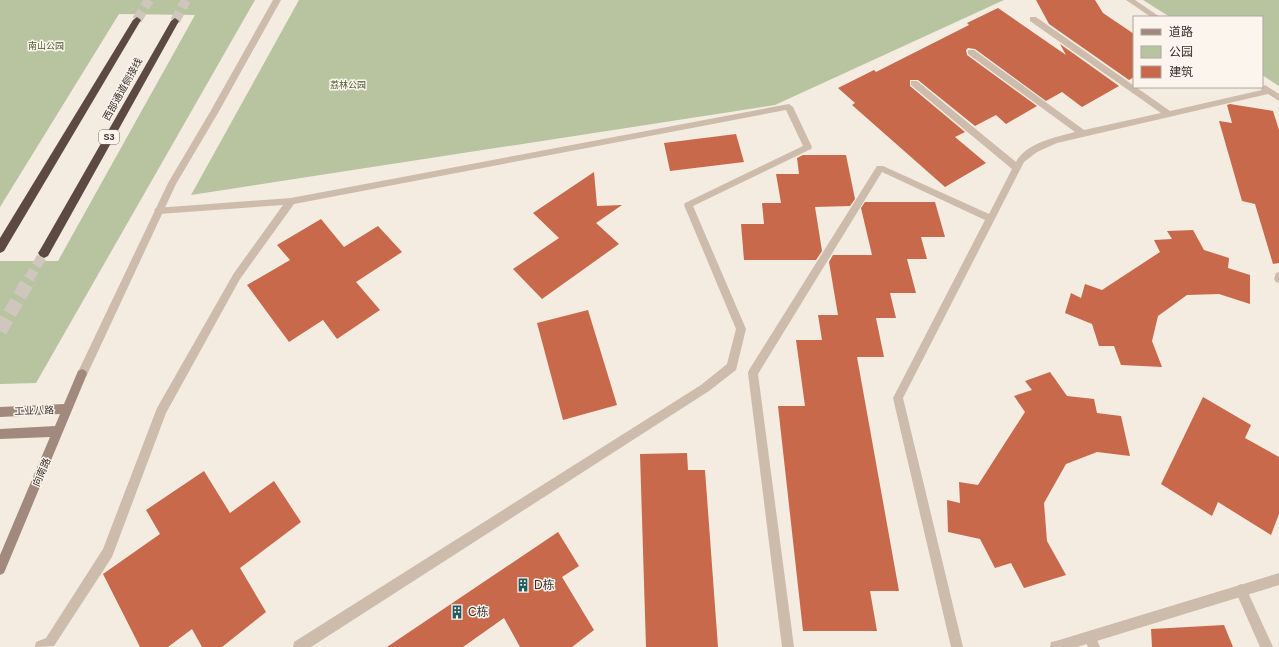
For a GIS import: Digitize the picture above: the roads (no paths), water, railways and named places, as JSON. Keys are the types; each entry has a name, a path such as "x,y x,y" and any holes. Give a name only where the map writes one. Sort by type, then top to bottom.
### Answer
{"highway":[{"path":"0,248 138,20"},
{"name":"西部通道侧接线","path":"44,253 175,21"}],"street":[{"path":"277,0 214,113 172,183 160,210 291,201 790,107 808,147 688,205 741,328 732,368 705,388 299,647"},
{"path":"1130,0 1154,16"},
{"path":"1033,19 1170,115"},
{"path":"971,52 1083,134"},
{"path":"914,83 1017,168"},
{"path":"957,647 898,398 1021,160 1034,150 1055,140 1170,115 1266,88 1279,98"},
{"path":"788,647 753,373 880,168 991,219"},
{"path":"41,647 50,642 108,553 161,411 237,276 291,201"},
{"name":"向南路","path":"0,569 82,374 160,210"},
{"name":"工业八路","path":"0,412 67,409"},
{"path":"0,434 58,431"},
{"path":"1056,647 1092,642 1241,590 1279,579"},
{"path":"1241,590 1267,647"}],"tunnel":[{"path":"137,20 149,0"},
{"path":"175,21 186,0"},
{"path":"29,279 44,253"},
{"path":"0,331 30,278"}],"place":[{"name":"D栋","path":"523,585"},
{"name":"C栋","path":"457,612"}],"park label":[{"name":"南山公园","path":"46,46"},
{"name":"荔林公园","path":"348,85"}]}
